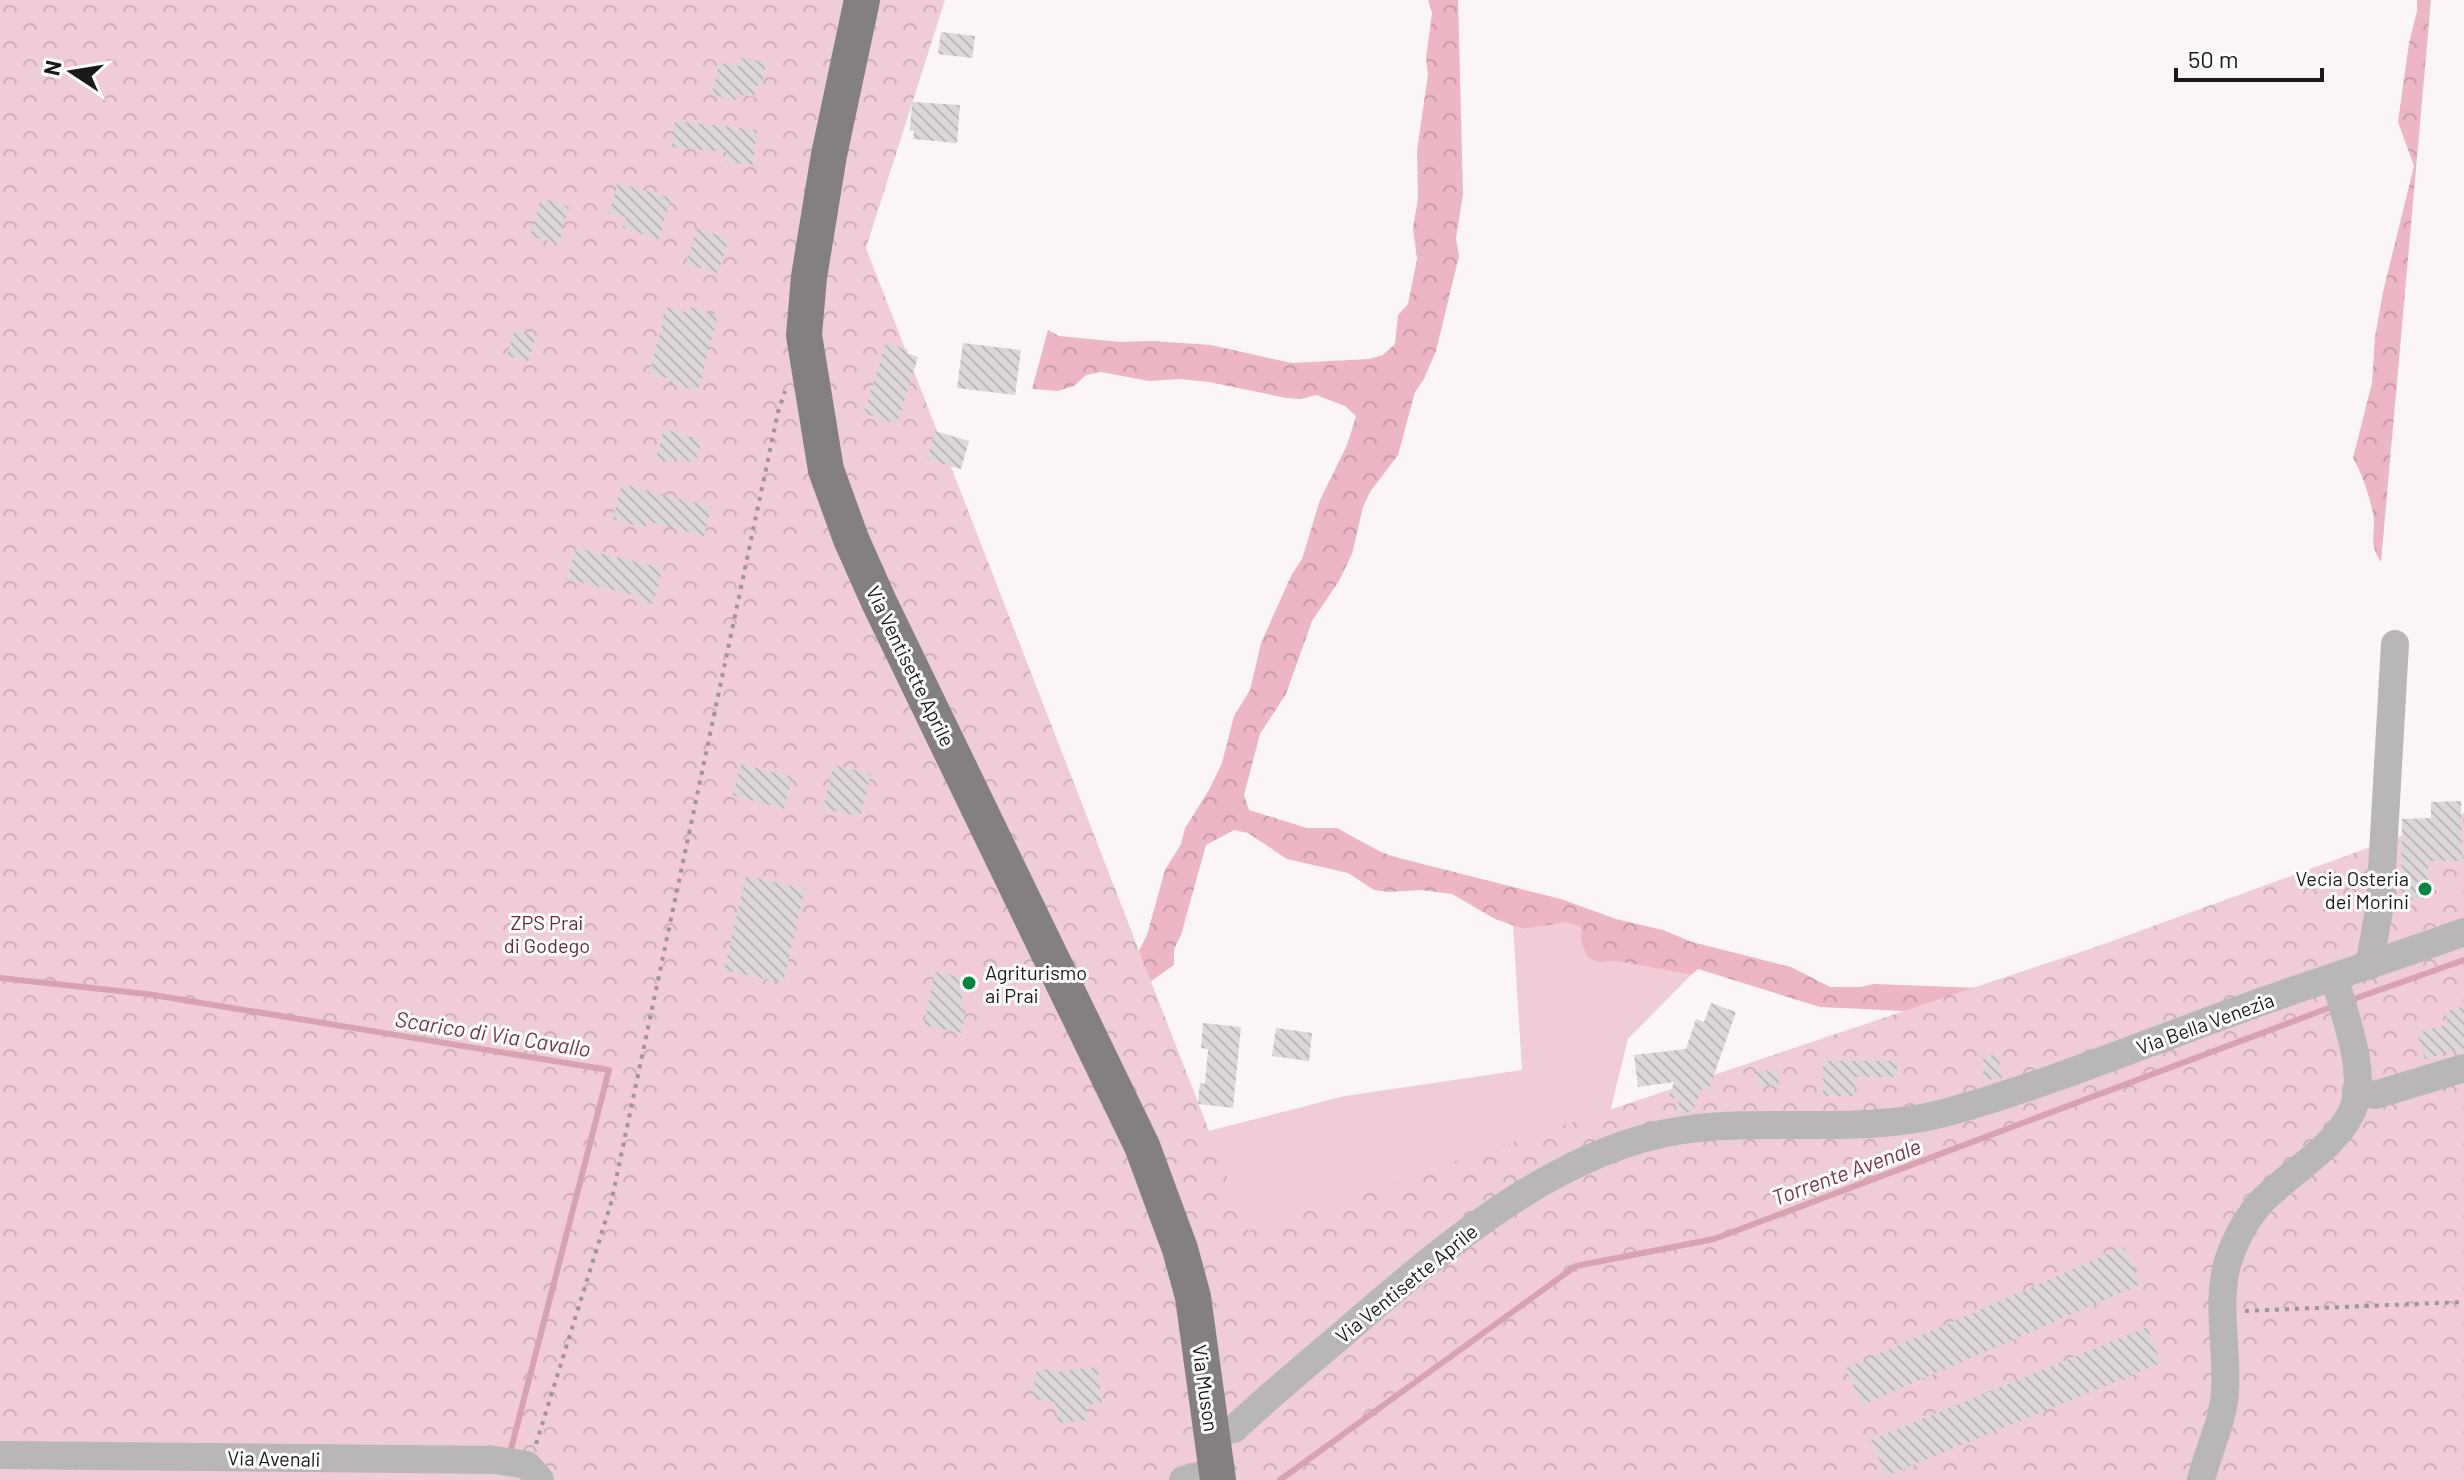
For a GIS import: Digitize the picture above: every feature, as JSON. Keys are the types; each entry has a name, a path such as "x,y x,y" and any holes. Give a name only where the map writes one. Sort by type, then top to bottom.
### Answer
{"main road":[{"name":"Via Ventisette Aprile","path":"862,0 829,155 809,277 804,335 826,470 851,539 879,602 1142,1146 1180,1249 1193,1297"},
{"name":"Via Muson","path":"1193,1297 1218,1476"}],"street":[{"path":"2369,966 2380,905 2395,644"},
{"name":"Via Bella Venezia","path":"1945,1113 2025,1088 2255,1004 2340,995 2369,966 2464,932"},
{"path":"2201,1480 2220,1421 2225,1393 2223,1305 2227,1262 2239,1231 2262,1201 2343,1127 2355,1104 2357,1078 2340,995"},
{"path":"2356,1091 2375,1095 2464,1068"},
{"name":"Via Ventisette Aprile","path":"1213,1433 1234,1429 1431,1258 1509,1203 1607,1150 1651,1136 1684,1130 1844,1127 1906,1121 1945,1113"},
{"name":"Via Avenali","path":"0,1455 520,1467"},
{"path":"1183,1480 1218,1476"}],"path":[{"path":"520,1467 532,1456 611,1203 786,386"},
{"path":"2223,1305 2236,1311 2252,1311 2464,1302"}],"green space":[{"name":"ZPS Prai di Godego","path":"0,0 945,0 866,248 1248,1231 2104,944 2464,813 2464,1480 0,1480"},
{"path":"1428,0 1458,0 1463,194 1456,238 1459,256 1436,351 1415,392 1398,455 1370,492 1363,507 1352,554 1339,581 1312,621 1286,694 1260,734 1244,795 1249,810 1307,828 1337,828 1395,857 1561,899 1692,942 1791,967 1830,987 1874,984 1980,988 2133,1022 1820,1007 1698,969 1691,975 1616,961 1600,963 1587,957 1581,942 1581,927 1567,922 1524,929 1495,919 1452,894 1421,890 1374,890 1348,873 1287,859 1248,833 1234,830 1206,845 1181,935 1174,949 1174,965 1107,1012 1147,935 1165,870 1222,763 1234,716 1250,690 1261,643 1292,574 1302,559 1320,500 1347,445 1356,416 1345,406 1316,395 1301,399 1286,398 1209,382 1180,379 1149,381 1101,372 1086,375 1074,386 1058,391 1032,389 1048,330 1059,336 1121,342 1211,345 1291,363 1369,359 1383,355 1395,344 1398,315 1408,304 1417,259 1413,228 1418,198 1417,151 1428,74 1426,58 1432,13"},
{"path":"2417,0 2431,0 2381,562 2374,548 2374,520 2369,498 2353,458 2372,383 2375,337 2383,292 2414,166 2398,122"},
{"path":"1567,921 1581,927 1581,942 1587,957 1600,963 1616,961 1691,975 1628,1039 1608,1120 1264,1369 1169,1141 1345,1096 1522,1070 1513,925 1525,929"}],"building":[{"path":"941,32 975,36 972,58 938,54"},
{"path":"740,58 766,62 762,86 756,85 754,97 737,94 736,100 712,95 719,63 739,66"},
{"path":"912,102 960,105 957,143 913,139 914,131 910,130"},
{"path":"675,121 757,130 753,165 726,162 727,152 672,147"},
{"path":"618,183 671,198 659,239 623,228 626,217 609,213"},
{"path":"541,198 569,207 559,244 530,236"},
{"path":"697,228 729,239 718,273 686,264"},
{"path":"667,307 689,313 690,307 718,315 698,391 669,383 670,379 649,373"},
{"path":"515,330 536,337 528,362 507,355"},
{"path":"886,343 908,350 907,353 918,357 897,424 864,413"},
{"path":"963,343 1021,350 1015,395 957,388"},
{"path":"664,429 702,441 695,463 674,457 672,463 656,458"},
{"path":"935,431 969,441 961,469 927,459"},
{"path":"622,484 711,507 704,536 647,521 645,528 613,519"},
{"path":"576,548 663,568 653,604 637,600 638,596 567,579"},
{"path":"741,764 792,777 784,809 733,795"},
{"path":"834,765 871,774 860,817 823,808"},
{"path":"2461,801 2462,861 2428,861 2428,899 2401,900 2402,819 2431,818 2431,802"},
{"path":"746,876 805,889 783,983 724,970"},
{"path":"935,972 966,978 960,1008 966,1010 961,1033 924,1025"},
{"path":"1711,1003 1736,1012 1708,1092 1701,1089 1693,1112 1681,1113 1676,1111 1680,1100 1669,1096 1674,1082 1638,1087 1634,1055 1686,1049 1696,1019 1704,1022"},
{"path":"2464,1006 2464,1051 2456,1050 2425,1059 2417,1033 2448,1024 2445,1012"},
{"path":"1203,1023 1241,1027 1233,1108 1198,1104 1200,1083 1205,1084 1208,1049 1201,1048"},
{"path":"1276,1028 1312,1033 1309,1061 1272,1056"},
{"path":"1998,1054 2002,1078 1985,1080 1983,1057"},
{"path":"1823,1061 1897,1061 1897,1077 1855,1077 1855,1096 1823,1096"},
{"path":"1777,1069 1779,1084 1759,1087 1756,1072"},
{"path":"2124,1247 2141,1284 1862,1405 1846,1368"},
{"path":"2147,1327 2161,1363 1886,1476 1871,1440"},
{"path":"1097,1367 1102,1403 1086,1405 1088,1420 1058,1423 1055,1402 1032,1398 1037,1368 1057,1372"}],"waterway":[{"name":"Torrente Avenale","path":"2348,1001 2464,960"},
{"name":"Scarico di Via Cavallo","path":"0,978 147,994 609,1070 510,1453"},
{"name":"Torrente Avenale","path":"1280,1480 1576,1266 1714,1239 2334,1006"}],"place":[{"name":"Vecia Osteria dei Morini","path":"2425,889"},
{"name":"Agriturismo ai Prai","path":"969,983"}]}
